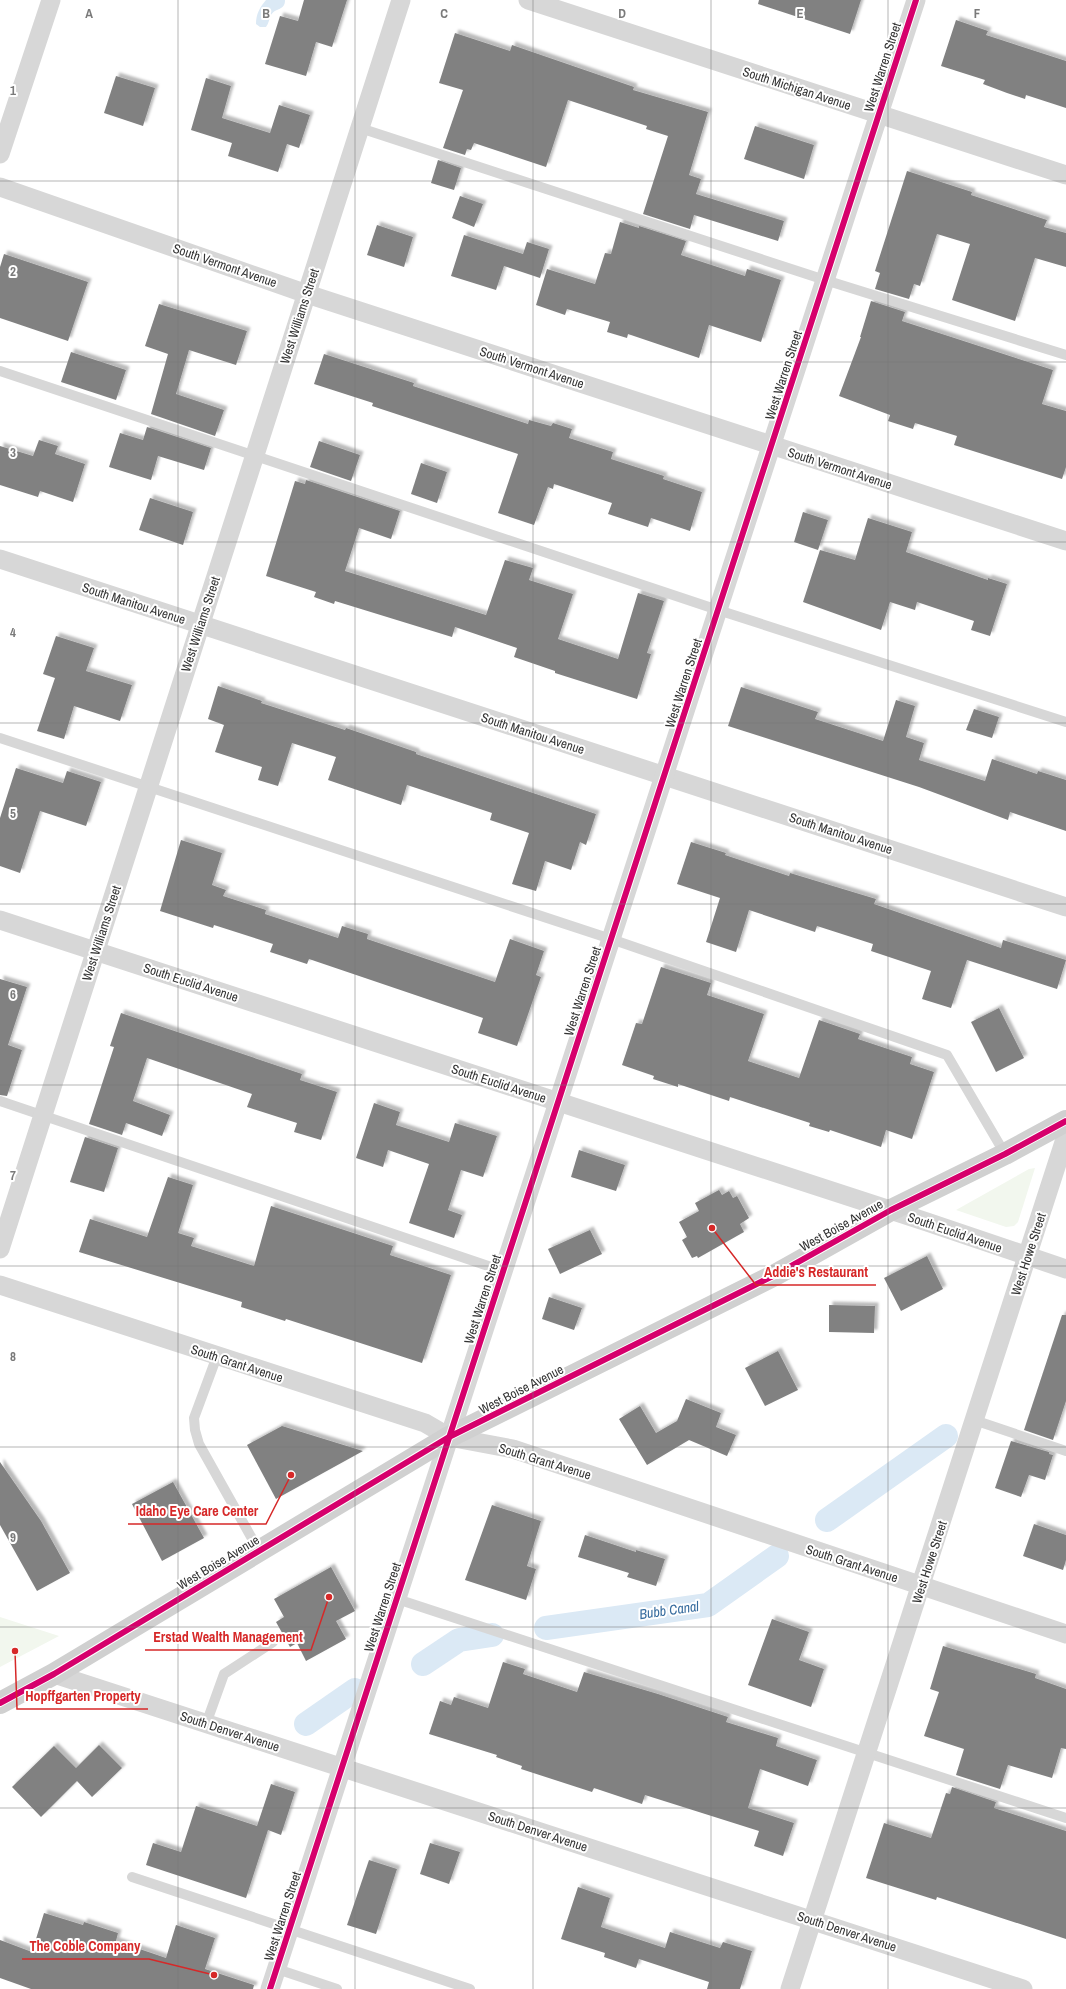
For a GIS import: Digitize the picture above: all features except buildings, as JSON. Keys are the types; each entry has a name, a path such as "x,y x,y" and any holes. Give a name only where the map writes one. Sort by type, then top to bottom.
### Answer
{"street":[{"path":"0,154 51,0"},
{"name":"West Williams Street","path":"0,1249 401,0"},
{"name":"South Michigan Avenue","path":"528,0 1066,175"},
{"name":"West Warren Street","path":"270,1989 916,0"},
{"name":"South Vermont Avenue","path":"0,187 307,294 1066,541"},
{"name":"South Manitou Avenue","path":"0,559 1066,907"},
{"name":"South Euclid Avenue","path":"0,920 891,1210 1066,1269"},
{"name":"West Boise Avenue","path":"0,1703 54,1674 449,1437 774,1274 891,1210 1005,1154 1066,1120"},
{"name":"West Howe Street","path":"790,1989 1066,1136"},
{"name":"South Grant Avenue","path":"0,1285 425,1423 449,1437 513,1449 779,1540 893,1575 921,1587 1066,1634"},
{"name":"South Denver Avenue","path":"54,1674 1023,1989"}],"lane":[{"path":"360,128 825,280 1066,356"},
{"path":"0,371 718,610 1066,722"},
{"path":"0,738 148,788 611,939 947,1055 1005,1154"},
{"path":"0,1101 503,1271"},
{"path":"217,1356 194,1418 195,1430 199,1444 259,1551"},
{"path":"974,1420 1066,1451"},
{"path":"397,1599 1066,1818"},
{"path":"206,1724 224,1674 273,1642"},
{"path":"132,1878 470,1989"},
{"path":"277,1969 337,1989"}],"shaded area":[{"path":"266,0 285,0 285,3 284,6 271,15 266,27 260,27 256,24 257,17 260,8"},
{"path":"1035,1168 1018,1222 1014,1226 1006,1227 956,1210 1029,1169"},
{"path":"0,1617 59,1636 0,1667"}],"waterway":[{"name":"Bubb Canal","path":"827,1520 946,1436"},
{"name":"Bubb Canal","path":"546,1628 708,1605 777,1556"},
{"name":"Bubb Canal","path":"423,1664 459,1640 492,1635"},
{"name":"Bubb Canal","path":"306,1724 355,1690"}],"cycle path":[{"path":"270,1989 916,0"},
{"path":"0,1703 54,1674 449,1437 775,1275 891,1210 1005,1154 1066,1121"}],"place":[{"name":"Addie's Restaurant","path":"712,1228"},
{"name":"Idaho Eye Care Center","path":"291,1475"},
{"name":"Erstad Wealth Management","path":"329,1597"},
{"name":"Hopffgarten Property","path":"15,1651"},
{"name":"The Coble Company","path":"214,1975"}]}
